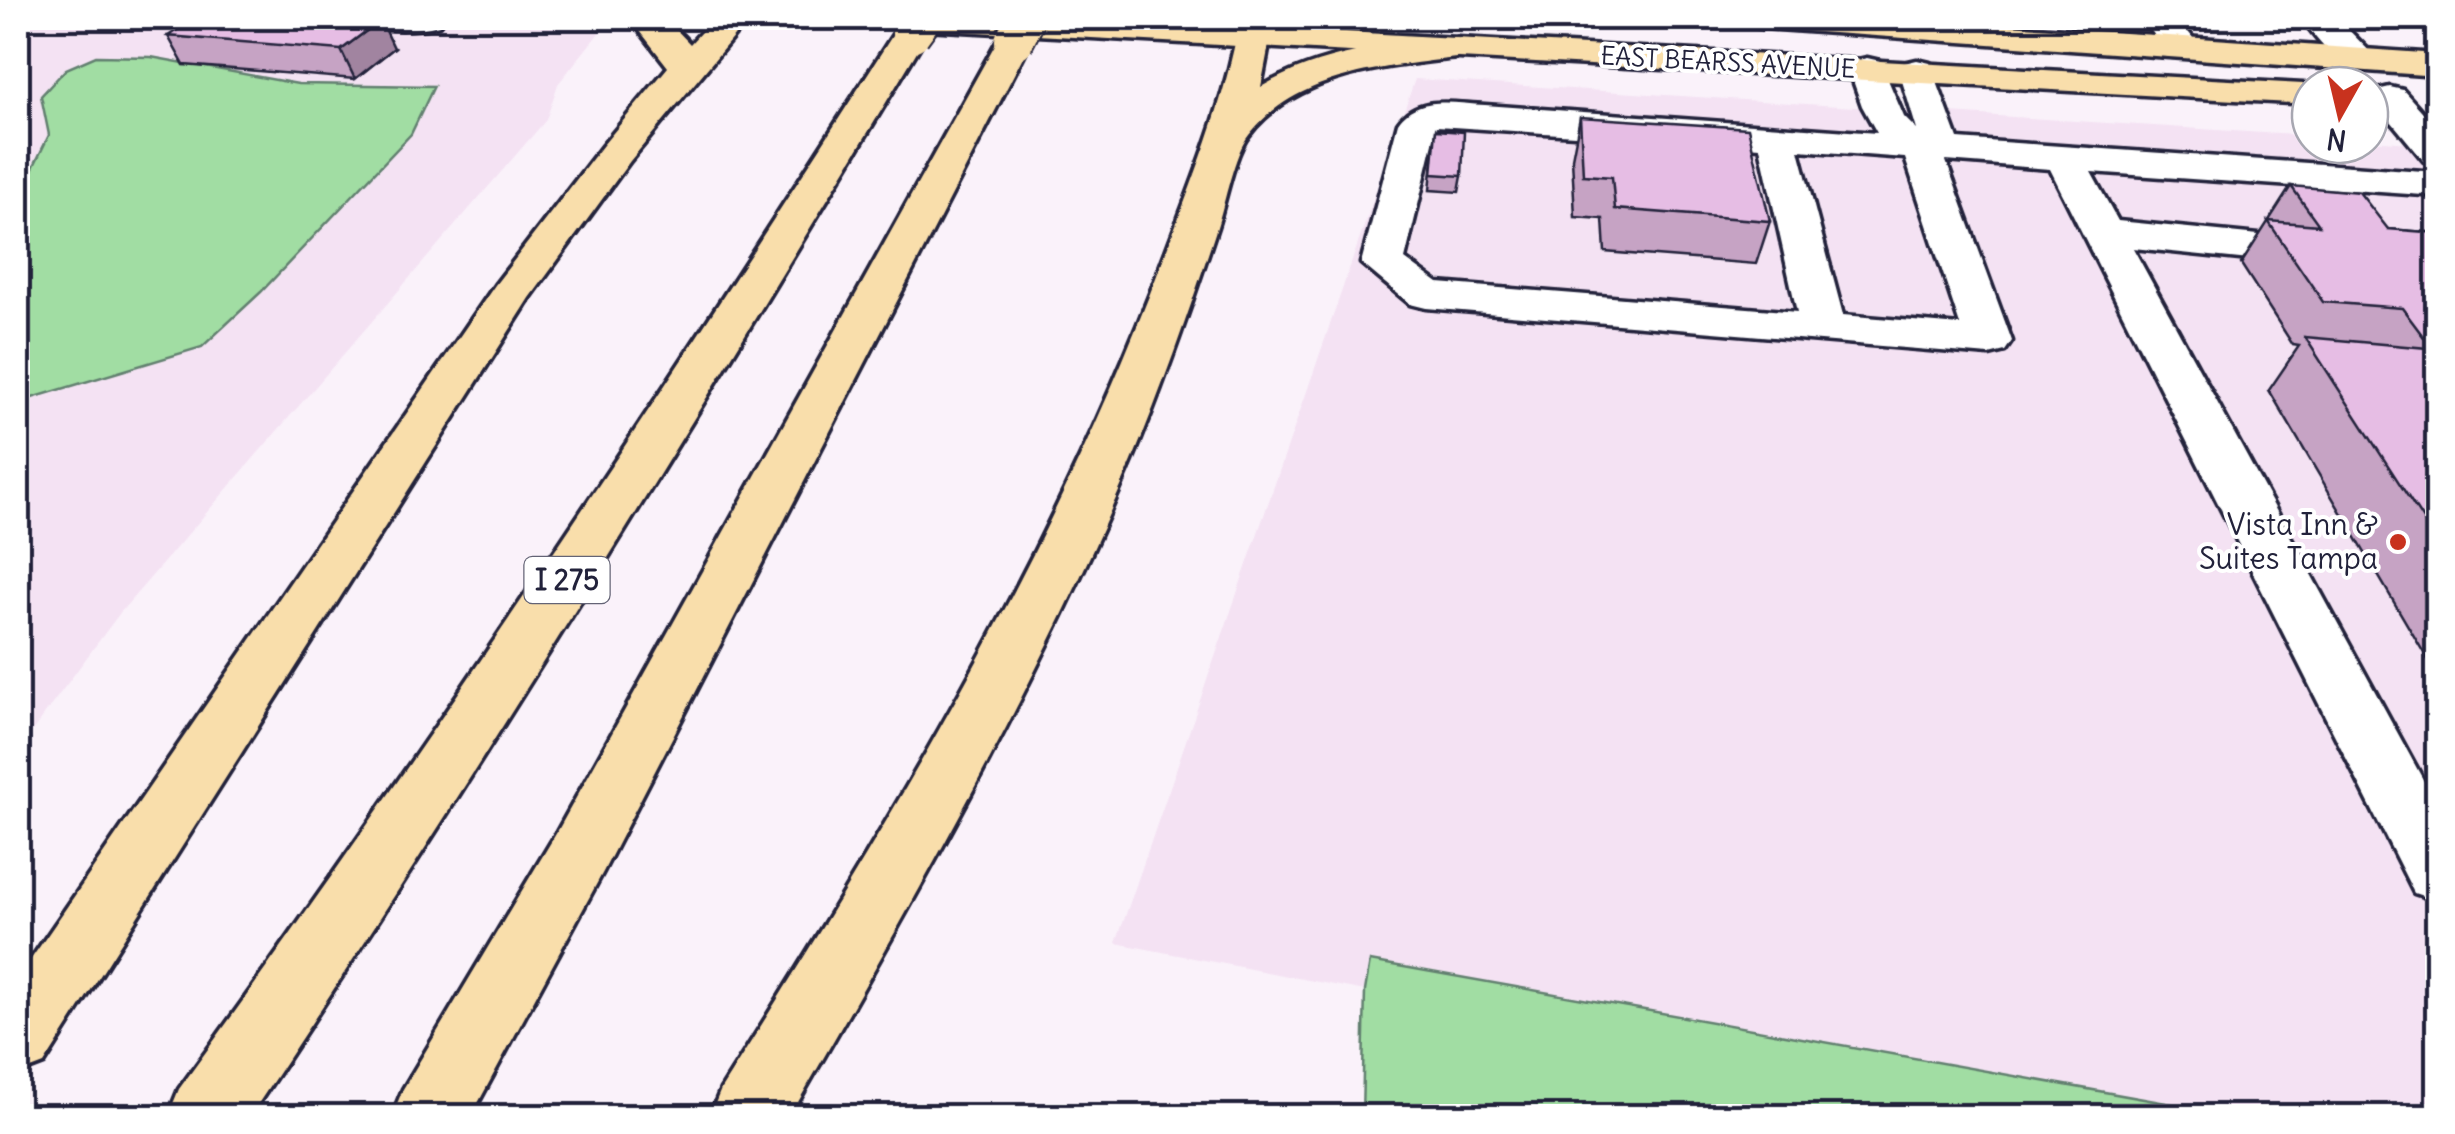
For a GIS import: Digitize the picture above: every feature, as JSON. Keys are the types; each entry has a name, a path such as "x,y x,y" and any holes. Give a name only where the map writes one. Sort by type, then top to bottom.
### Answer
{"main road":[{"path":"647,18 686,67"},
{"path":"18,1039 116,896 512,289 605,162 732,18"},
{"name":"EAST BEARSS AVENUE","path":"1762,18 1998,26 2184,48 2438,65"},
{"name":"EAST BEARSS AVENUE","path":"913,23 1255,28 1456,48 2290,92"},
{"name":"I 275","path":"206,1116 412,815 669,424 913,23"},
{"path":"748,1116 880,899 1060,565 1148,371 1227,135 1255,28"},
{"path":"430,1116 580,852 1020,29"},
{"path":"1227,135 1260,100 1310,76 1348,64 1456,48"},
{"path":"2390,93 2426,80 2438,80"},
{"path":"2390,98 2438,102"}],"street":[{"path":"376,18 427,18"},
{"path":"2160,18 2184,48"},
{"path":"2318,18 2360,60"},
{"path":"1867,69 1891,129 1922,150 1989,341 1426,295 1383,263 1417,123 1428,114 1922,150 2438,184"},
{"path":"1916,71 1939,138 1936,145 1922,150"},
{"path":"2390,107 2438,153"},
{"path":"1777,138 1822,327"},
{"path":"2064,158 2438,872"},
{"path":"2102,232 2279,250"}],"shaded area":[{"path":"18,18 611,18 558,84 546,120 119,614 18,750 18,399 202,347 261,292 411,134 434,87 298,84 151,57 48,116 49,135 26,183 18,184"},
{"path":"1415,79 2290,135 2290,165 2390,165 2390,141 2437,145 2437,1116 2239,1116 1371,961 1365,991 1116,943"}],"green space":[{"path":"96,56 151,57 298,84 434,86 411,134 261,292 202,347 18,399 18,184 26,182 49,135 41,96 66,69"},
{"path":"1370,961 2239,1116 1362,1116 1365,991"}],"building":[{"path":"196,18 381,20 341,50 168,36"},
{"path":"1580,117 1748,128 1770,221 1615,209 1612,177 1583,175"},
{"path":"1436,130 1464,132 1462,176 1432,174"},
{"path":"2291,186 2359,192 2388,229 2438,233 2438,349 2432,348 2402,308 2323,302 2268,221 2319,225"},
{"path":"2305,337 2438,349 2438,543"}],"place":[{"name":"Vista Inn & Suites Tampa","path":"2398,542"}]}
